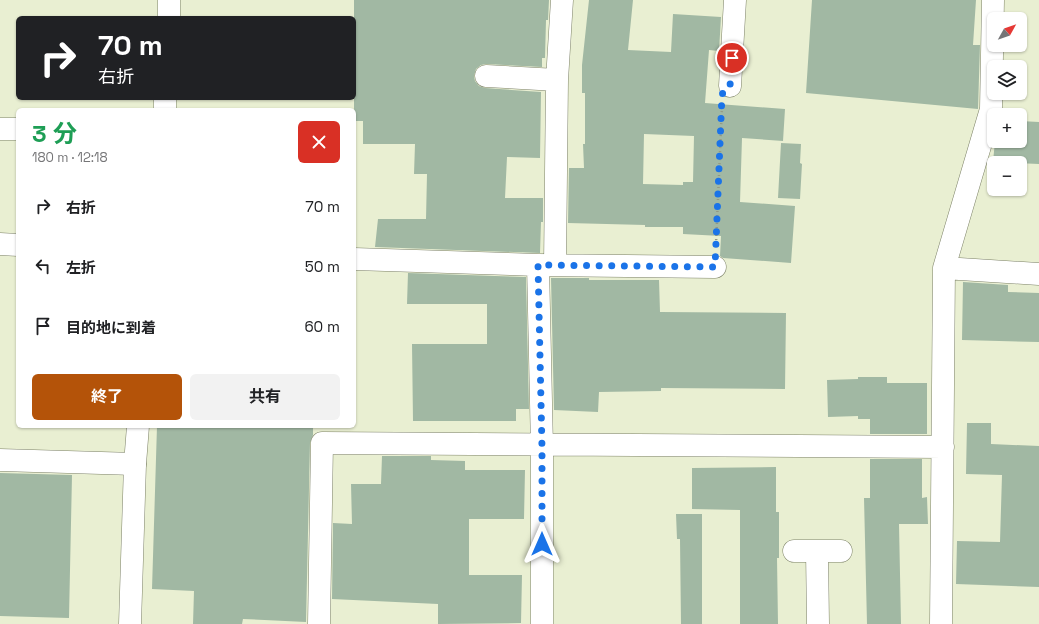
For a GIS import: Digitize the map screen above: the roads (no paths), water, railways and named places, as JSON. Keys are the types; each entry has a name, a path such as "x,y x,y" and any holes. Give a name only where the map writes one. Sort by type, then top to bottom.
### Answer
{"street":[{"path":"168,16 169,0"},
{"path":"542,624 542,445 547,265 562,0"},
{"path":"730,86 735,0"},
{"path":"941,624 944,268 991,109 993,0"},
{"path":"486,76 557,80"},
{"path":"0,129 16,129"},
{"path":"0,244 16,245"},
{"path":"356,259 547,265 715,267"},
{"path":"944,268 1039,274"},
{"path":"130,624 138,428"},
{"path":"319,624 322,443 943,447"},
{"path":"0,460 136,464"},
{"path":"794,551 841,551"},
{"path":"817,551 818,624"}]}
